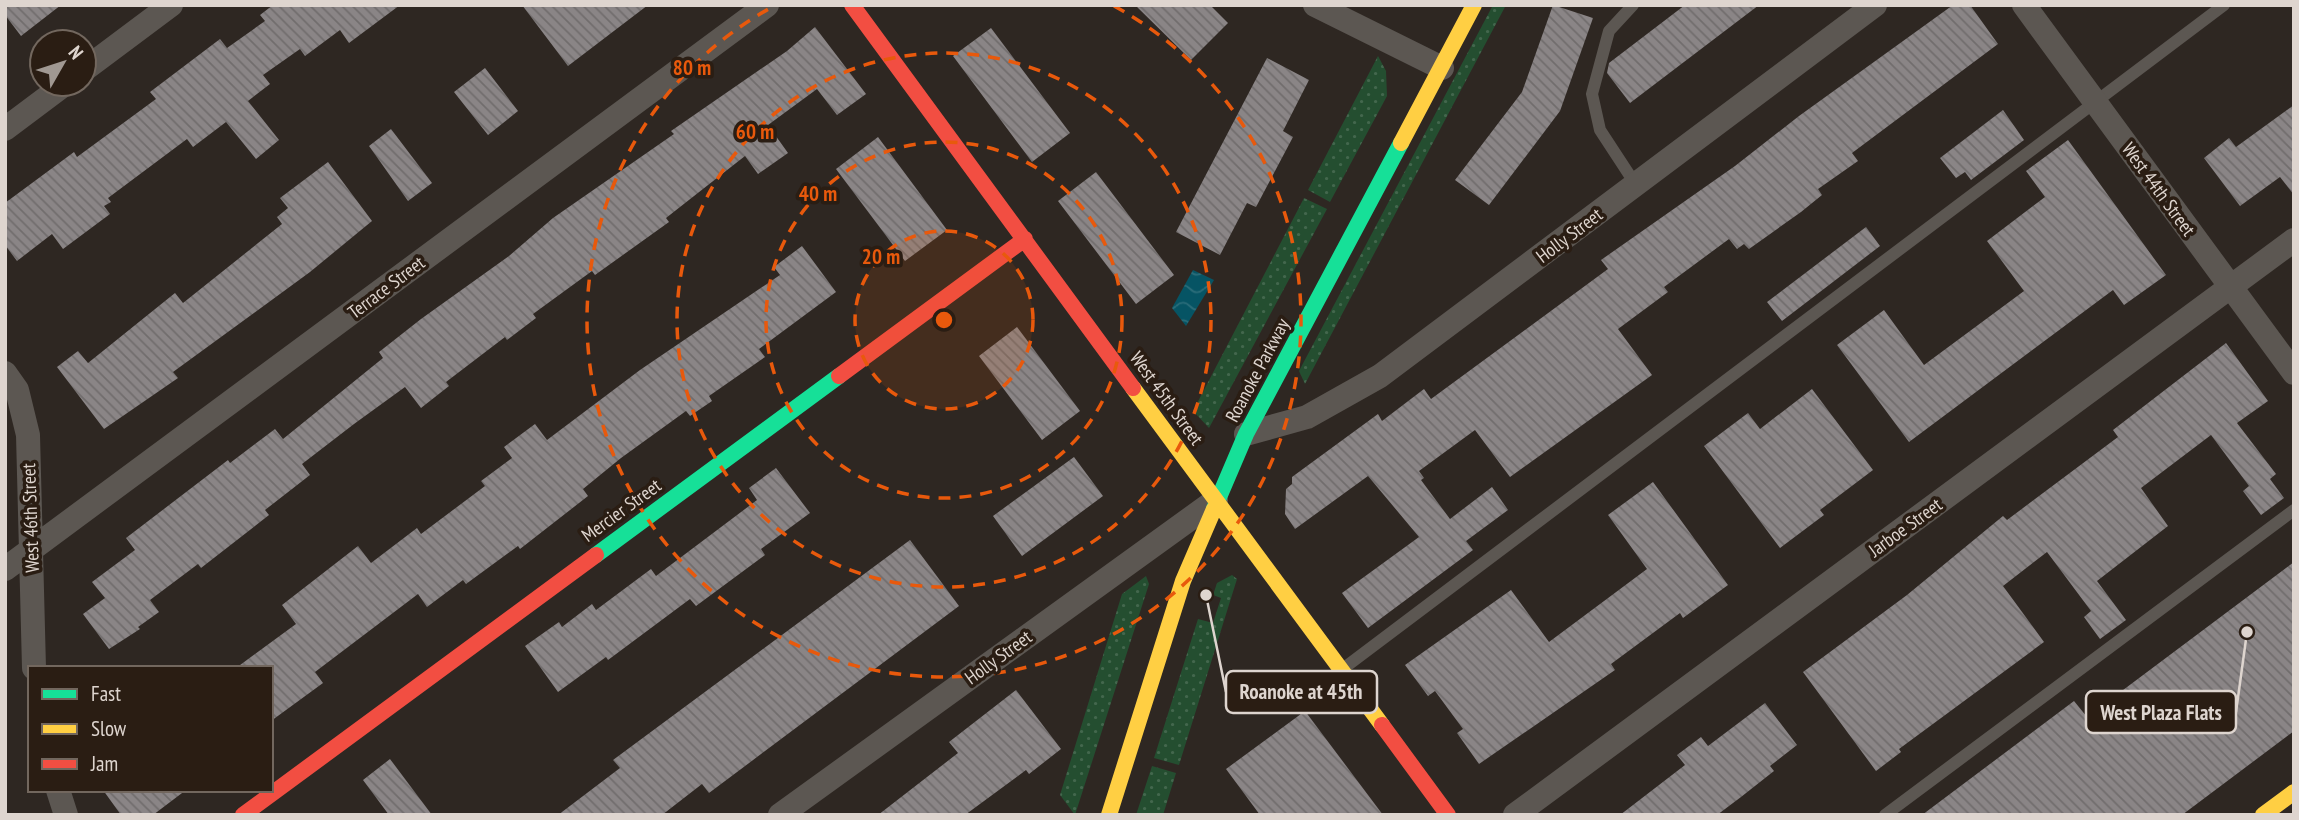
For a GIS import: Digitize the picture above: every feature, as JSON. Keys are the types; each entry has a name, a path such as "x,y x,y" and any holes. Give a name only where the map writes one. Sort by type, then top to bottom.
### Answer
{"street":[{"path":"98,60 171,5"},
{"name":"Terrace Street","path":"5,569 767,5"},
{"name":"West 45th Street","path":"852,5 1448,815"},
{"path":"1315,5 1442,68"},
{"name":"Roanoke Parkway","path":"1109,815 1183,581 1216,500 1246,435 1474,5"},
{"name":"Holly Street","path":"1246,435 1307,417 1380,376 1875,5"},
{"name":"West 44th Street","path":"2024,5 2294,373"},
{"path":"5,129 46,98"},
{"name":"Mercier Street","path":"243,815 1025,239"},
{"name":"Jarboe Street","path":"1515,815 2294,240"},
{"name":"West 46th Street","path":"5,373 17,390 28,435 34,666"},
{"name":"Holly Street","path":"780,815 1216,500"},
{"path":"59,792 66,815"},
{"path":"2263,815 2294,792"}],"lane":[{"path":"1633,5 1609,31 1592,94 1600,130 1636,185"},
{"path":"1341,670 2224,5"},
{"path":"1885,815 2294,510"}],"green space":[{"path":"1493,5 1506,5 1305,384 1299,371"},
{"path":"1378,56 1386,71 1387,96 1330,202 1308,190"},
{"path":"1304,198 1327,209 1209,428 1193,411"},
{"path":"1232,575 1237,579 1179,765 1154,758 1198,619 1213,623 1221,598 1213,595 1217,583"},
{"path":"1146,576 1149,584 1075,815 1060,795 1122,594"},
{"path":"1152,766 1176,773 1163,815 1136,815"}],"water":[{"path":"1193,270 1214,280 1186,326 1172,308"}],"building":[{"path":"5,5 61,5 21,36 5,15"},
{"path":"273,5 400,5 349,43 340,30 305,56 300,49 263,75 270,84 248,101 279,140 256,159 226,122 193,147 187,139 108,198 111,202 104,206 110,214 63,249 52,234 17,261 5,245 5,203 74,152 77,157 156,99 150,92 220,39 227,48 265,21 260,15"},
{"path":"522,5 648,5 568,66"},
{"path":"1135,5 1210,5 1228,23 1191,60"},
{"path":"1553,5 1593,18 1560,111 1489,205 1455,180 1522,92"},
{"path":"1685,5 1759,5 1630,103 1607,73 1609,63"},
{"path":"1953,5 1970,5 1998,44 1852,153 1858,161 1818,189 1822,195 1801,212 1749,249 1744,244 1737,249 1729,239 1664,287 1668,292 1618,329 1652,375 1510,477 1475,430 1419,471 1424,478 1421,480 1450,519 1492,487 1508,510 1466,541 1473,550 1368,628 1342,593 1419,537 1368,476 1295,529 1285,514 1286,489 1292,484 1292,477 1378,414 1382,421 1424,389 1431,399 1608,269 1601,260 1735,166 1799,116"},
{"path":"815,27 866,94 837,115 817,89 768,125 788,153 758,174 745,156 666,218 669,222 595,275 592,271 533,314 536,318 507,340 505,337 446,382 449,386 421,408 405,387 354,424 302,464 310,475 265,510 269,515 201,568 198,564 150,600 159,612 138,627 140,629 109,649 83,614 105,598 92,582 135,550 126,538 228,460 230,463 275,429 283,439 383,358 379,352 421,319 509,256 553,218 674,134 671,131 787,51"},
{"path":"991,28 1070,133 1032,162 953,56"},
{"path":"1267,58 1309,80 1283,131 1293,137 1256,207 1247,203 1220,255 1176,232"},
{"path":"485,68 518,111 488,135 454,92"},
{"path":"2294,105 2294,195 2280,177 2240,206 2204,158 2229,138 2236,147"},
{"path":"2003,110 2024,140 1971,180 1965,172 1956,178 1940,158"},
{"path":"391,129 432,183 408,201 369,146"},
{"path":"878,137 947,230 905,261 836,169"},
{"path":"2068,140 2166,275 2124,305 2113,290 1909,442 1837,345 1884,310 1924,365 2024,291 1987,241 2045,197 2026,171"},
{"path":"328,162 372,221 310,272 173,372 178,378 104,429 57,367 78,351 88,363 175,293 183,303 282,224 277,217 288,208 280,198"},
{"path":"1096,172 1174,275 1136,304 1058,201"},
{"path":"1866,227 1880,246 1782,321 1767,302"},
{"path":"802,246 836,292 759,349 765,357 709,396 712,401 690,416 686,411 621,458 583,489 588,496 520,549 518,546 466,584 463,580 427,607 418,594 315,672 323,683 273,720 273,666 239,666 296,624 282,605 358,546 371,563 417,528 421,534 485,486 481,481 512,458 504,447 535,424 547,440 640,370 780,275 774,267"},
{"path":"1017,327 1080,411 1042,440 979,356"},
{"path":"2226,343 2268,401 2237,423 2276,474 2270,479 2284,498 2261,515 2243,491 2249,486 2211,435 2141,488 2168,526 2097,581 2126,620 2100,639 2084,617 2091,611 2047,552 2003,586 2044,642 1899,749 1901,752 1876,771 1803,672 1907,595 2003,516 2007,520 2118,437 2113,430"},
{"path":"1812,389 1873,470 1820,510 1824,515 1780,548 1704,446 1748,413 1760,429"},
{"path":"1074,457 1103,496 1022,556 993,516"},
{"path":"776,468 810,513 761,549 765,555 696,606 690,599 608,660 606,657 558,692 525,646 559,622 562,627 592,604 596,610 651,569 656,576 757,500 749,488"},
{"path":"1653,482 1728,585 1683,618 1680,613 1611,664 1615,670 1479,764 1457,733 1463,729 1435,691 1428,696 1405,665 1511,590 1549,642 1647,569 1608,515"},
{"path":"910,540 959,606 709,793 702,784 662,815 558,815 620,768 613,760"},
{"path":"2294,562 2294,731 2182,815 1922,815 2074,701 2087,717"},
{"path":"1016,690 1061,749 1029,774 1026,770 965,815 878,815 958,753 949,742"},
{"path":"1765,703 1797,745 1770,766 1774,771 1741,797 1717,815 1620,815 1685,765 1677,755 1701,737 1708,746"},
{"path":"1305,711 1383,815 1260,815 1226,769"},
{"path":"390,759 432,815 389,815 363,780"},
{"path":"104,792 183,792 153,815 121,815"}],"traffic: fast":[{"path":"1214,509 1246,434 1401,143"},
{"path":"596,555 839,376"}],"traffic: slow":[{"path":"1401,143 1474,5"},
{"path":"1133,388 1382,725"},
{"path":"1109,815 1183,581 1214,509"},
{"path":"2263,815 2294,792"}],"traffic: jam":[{"path":"852,5 1133,388"},
{"path":"839,376 1025,239"},
{"path":"243,815 596,555"},
{"path":"1382,725 1448,815"}],"place":[{"name":"Roanoke at 45th","path":"1206,595"},
{"name":"West Plaza Flats","path":"2247,632"}]}
